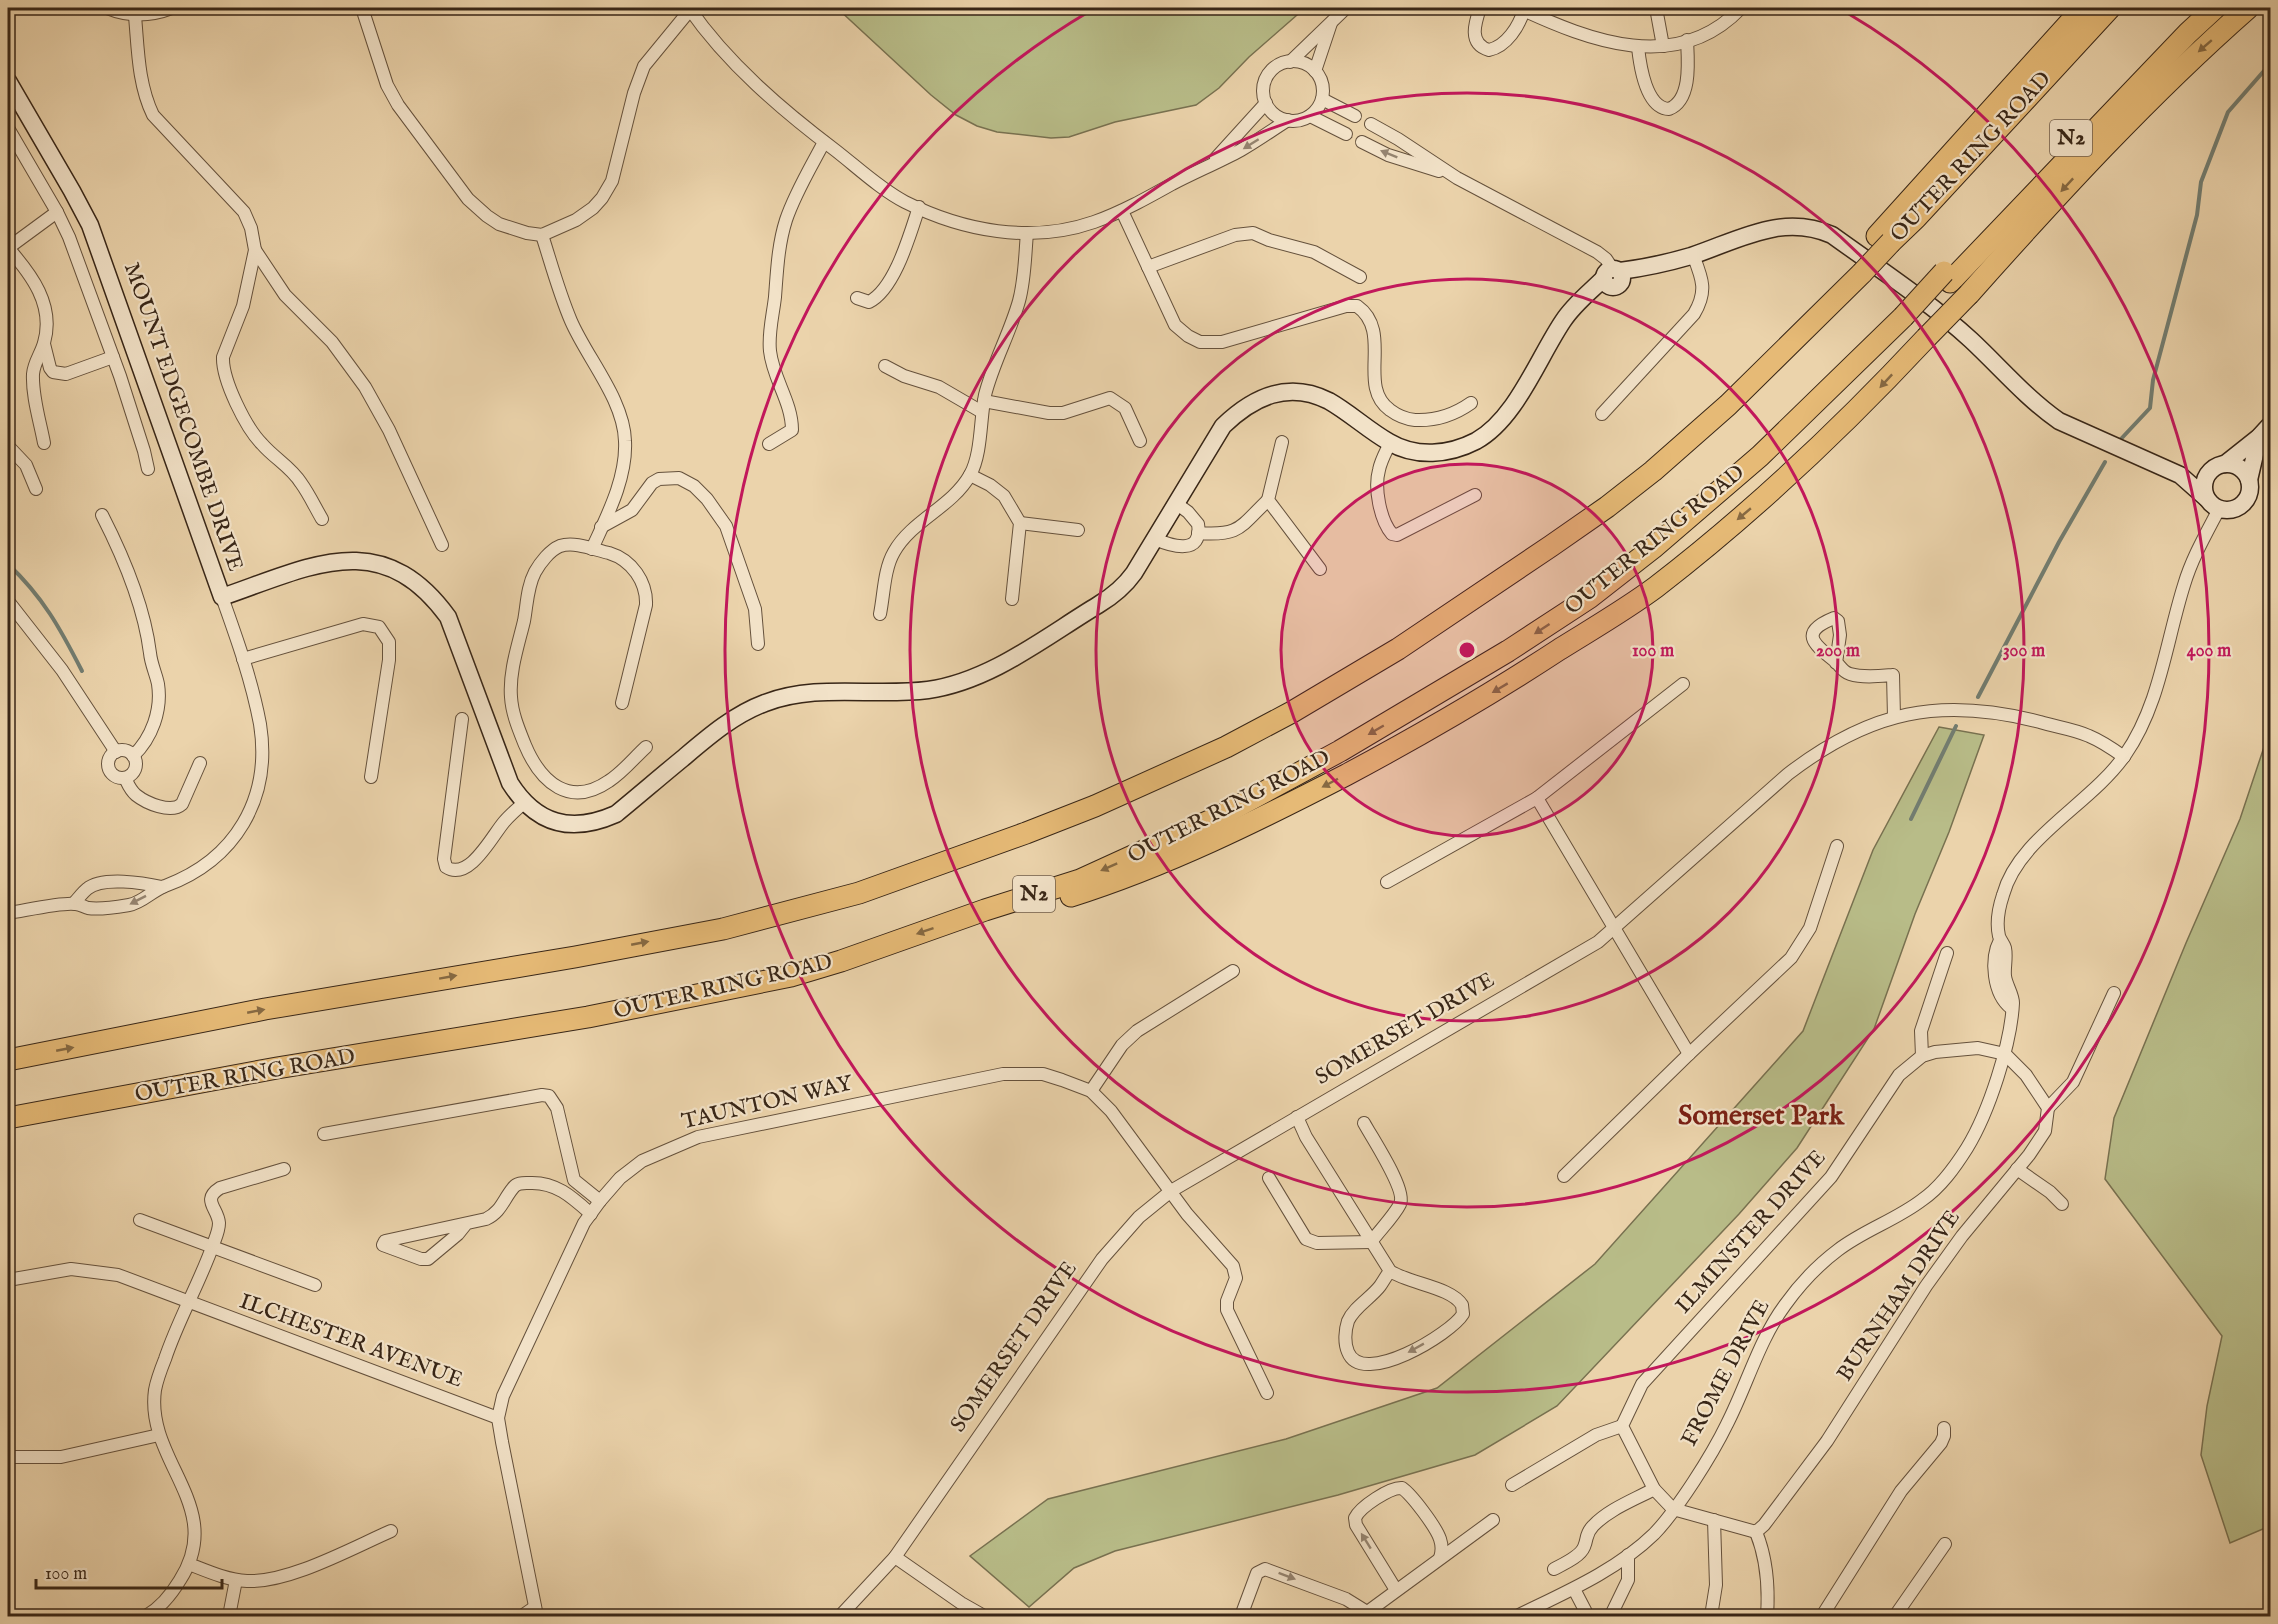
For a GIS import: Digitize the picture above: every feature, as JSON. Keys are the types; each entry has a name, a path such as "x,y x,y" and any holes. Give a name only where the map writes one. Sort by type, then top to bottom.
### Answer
{"highway":[{"path":"1884,239 2083,8"},
{"path":"1916,218 2101,8"},
{"name":"OUTER RING ROAD","path":"8,1060 265,1009 574,957 723,929 859,893 1085,810 1170,774 1226,747 1292,712 1398,649 1607,507 1653,471 1720,412 1780,354 1884,239 1916,218 2110,8"},
{"name":"OUTER RING ROAD","path":"8,1118 277,1068 588,1017 792,976 841,962 985,910 1080,879 1218,817 1385,725 1508,651 1589,598 1653,548 1913,326 1947,277 2105,101 2201,8"},
{"path":"1947,277 2215,8"},
{"path":"985,910 1062,899 1118,881 1198,847 1399,747 1505,686 1655,587 1775,487 1874,394 1913,326 1969,294 2070,182 2196,54 2248,8"}],"street":[{"path":"107,8 135,16 172,8"},
{"path":"362,8 387,85 398,105 468,199 499,224 542,235 576,220 593,208 602,198 612,181 634,93 644,66 690,9 713,39 763,90 824,142 889,192 964,225 986,230 1027,233 1063,230 1092,222 1122,211 1240,150 1288,120"},
{"path":"1290,62 1308,66 1315,71 1322,84 1322,99 1318,109 1303,120 1288,120 1272,111 1266,104 1264,85 1273,69 1290,62 1346,8"},
{"path":"1480,8 1474,27 1475,39 1489,50 1499,46 1514,31 1521,19 1521,9 1581,34 1615,44 1638,47 1663,46 1710,32 1741,8"},
{"path":"1656,8 1663,46"},
{"path":"135,16 142,85 153,115 244,212 251,228 255,250 243,306 225,351 223,365 240,414 260,443 287,466 301,482 322,519"},
{"path":"1315,71 1332,20"},
{"path":"1638,47 1642,72 1654,102 1659,107 1669,110 1676,106 1682,97 1688,60 1687,40"},
{"name":"MOUNT EDGECOMBE DRIVE","path":"8,81 90,225 222,597 316,564 343,560 384,565 416,581 448,617 510,783 525,802 544,817 578,826 597,823 616,814 718,729 739,714 765,702 803,693 928,690 984,673 1113,596 1130,579 1223,426 1243,408 1264,396 1289,392 1314,395 1338,407 1390,443 1425,453 1446,452 1479,439 1506,414 1563,321 1583,298 1612,276"},
{"path":"1322,99 1355,116"},
{"path":"1212,163 1266,104"},
{"path":"1310,116 1346,135"},
{"path":"1371,124 1457,178 1597,252 1612,276 1693,255 1774,227 1807,226 1832,235 1906,287 1970,339 2041,409 2059,421 2180,475 2219,509 2233,510 2242,505 2249,494 2249,480 2265,431"},
{"path":"8,128 57,212 78,259 113,357 148,469"},
{"path":"769,444 792,430 792,416 772,364 770,351 778,256 793,202 824,142"},
{"path":"1362,142 1388,155 1457,178"},
{"path":"857,298 869,302 876,299 893,275 907,245 919,207"},
{"path":"1122,211 1175,326 1188,336 1200,342 1222,342 1275,325 1354,306 1362,310 1371,324 1375,340 1375,388 1381,402 1388,408 1402,418 1430,420 1444,418 1471,403"},
{"path":"57,212 8,248 27,269 38,288 45,309 44,344 50,368 59,374 66,375 113,357"},
{"path":"880,614 890,559 894,550 913,530 946,504 970,475 974,466 983,407 1023,285 1027,233"},
{"path":"1148,267 1235,235 1253,233 1269,240 1314,252 1360,277"},
{"path":"542,235 571,321 613,400 624,426 625,458 620,478 592,549"},
{"path":"255,250 285,295 332,342 366,387 389,430 442,545"},
{"path":"1602,414 1700,305 1703,289 1693,255"},
{"path":"44,344 33,375 33,390 44,443"},
{"path":"885,366 904,376 939,387 983,407 1063,413 1110,398 1125,408 1140,441"},
{"path":"2206,498 2204,484 2218,467 2265,431"},
{"path":"1198,533 1230,533 1239,528 1268,500 1282,442"},
{"path":"1390,443 1380,463 1377,480 1382,513 1387,528 1392,534 1397,535 1474,495"},
{"path":"8,446 26,465 36,489"},
{"path":"2180,475 2218,467 2240,469 2249,480"},
{"path":"970,475 990,484 1004,496 1020,523 1012,598"},
{"path":"602,527 632,510 652,483 659,478 679,478 694,486 707,499 726,526 755,609 758,644"},
{"path":"1268,500 1320,569"},
{"path":"1155,539 1173,547 1183,547 1193,543 1198,533 1198,524 1177,504"},
{"path":"2124,757 2142,727 2153,698 2186,576 2219,509"},
{"path":"102,515 118,546 145,621 158,685 155,722 143,745 133,756"},
{"path":"1020,523 1078,530"},
{"path":"622,703 646,605 645,589 634,569 614,555 571,544 560,546 542,561 535,572 510,681 511,705 531,760 539,773 567,792 587,792 608,782 646,747"},
{"path":"8,913 74,903 90,908 132,905 162,887 200,869 224,849 243,824 255,796 260,775 261,741 257,711 243,659 222,597"},
{"path":"8,601 62,670 116,752"},
{"path":"243,659 363,624 379,627 389,642 390,660 371,777"},
{"path":"1836,663 1845,672 1853,675 1893,675 1893,717"},
{"path":"1387,882 1537,798 1683,684"},
{"name":"SOMERSET DRIVE","path":"840,1617 895,1557 1102,1259 1139,1217 1171,1191 1598,942 1806,760 1857,730 1893,717 1939,709 2005,713 2088,735 2124,757"},
{"path":"462,719 444,859 446,867 455,871 474,861 505,820 525,802"},
{"path":"127,751 133,756 135,769 125,778 115,776 109,769 109,759 116,752 127,751"},
{"name":"FROME DRIVE","path":"1517,1617 1574,1589 1628,1555 1655,1532 1673,1509 1725,1428 1772,1325 1805,1280 1838,1249 1923,1200 1945,1180 1974,1136 2009,1039 2011,1008 2005,1003 1996,980 1996,947 2000,940 1998,925 2003,895 2010,875 2034,843 2091,794 2124,757"},
{"path":"125,778 130,789 137,796 171,809 182,804 200,763"},
{"path":"1537,798 1689,1054"},
{"path":"1564,1176 1791,958 1810,928 1837,846"},
{"path":"74,903 88,887 108,883 130,880 162,887"},
{"path":"1922,1056 1921,1031 1947,953"},
{"path":"1091,1091 1122,1045 1137,1031 1233,971"},
{"path":"2005,1054 2026,1075 2048,1107 2073,1082 2114,993"},
{"name":"ILMINSTER DRIVE","path":"1623,1426 1642,1384 1808,1204 1851,1149 1899,1075 1922,1056 1935,1052 1978,1048 2005,1054"},
{"name":"TAUNTON WAY","path":"536,1612 498,1418 503,1396 572,1247 600,1201 620,1178 642,1161 698,1137 1002,1074 1043,1074 1091,1091 1127,1131 1187,1214 1233,1266 1236,1278 1227,1301 1227,1310 1267,1393"},
{"path":"324,1134 542,1095 549,1096 557,1108 573,1177 579,1185 600,1201"},
{"name":"BURNHAM DRIVE","path":"1756,1532 1788,1495 1827,1441 1926,1286 1962,1236 2039,1143 2045,1131 2048,1107"},
{"path":"1297,1117 1306,1137 1390,1271 1411,1282 1449,1293 1460,1301 1464,1310 1463,1314 1445,1330 1418,1348 1381,1364 1359,1363 1350,1357 1346,1348 1347,1324 1353,1312 1380,1286 1390,1271"},
{"path":"1364,1123 1399,1185 1402,1198 1371,1242"},
{"path":"146,1617 167,1598 189,1564 194,1537 192,1511 186,1491 159,1435 154,1414 155,1388 169,1347 213,1247 219,1224 211,1200 213,1193 238,1181 284,1169"},
{"path":"2018,1169 2050,1192 2062,1204"},
{"path":"1269,1178 1306,1239 1317,1243 1371,1242"},
{"path":"466,1224 458,1234 428,1259 421,1259 382,1245 385,1241 490,1217 503,1206 514,1187 520,1183 554,1186 566,1192 591,1214"},
{"path":"140,1220 315,1285"},
{"name":"ILCHESTER AVENUE","path":"8,1280 56,1271 92,1270 118,1275 498,1418"},
{"path":"1512,1485 1596,1435 1623,1426 1654,1489 1673,1509 1756,1532 1763,1549 1766,1566 1767,1617"},
{"path":"1822,1617 1901,1491 1941,1443 1944,1428"},
{"path":"8,1457 61,1457 159,1435"},
{"path":"1396,1590 1356,1525 1355,1518 1362,1508 1395,1488 1401,1488 1409,1494 1437,1532 1442,1545 1440,1558"},
{"path":"1554,1569 1581,1552 1585,1537 1595,1523 1605,1515 1654,1489"},
{"path":"1241,1617 1257,1573 1265,1569 1346,1599 1364,1614 1493,1520"},
{"path":"1711,1617 1716,1585 1714,1520"},
{"path":"189,1564 236,1580 260,1581 283,1577 392,1531"},
{"path":"1895,1617 1945,1544"},
{"path":"1612,1613 1628,1580 1628,1555"},
{"path":"895,1557 984,1617"},
{"path":"230,1617 236,1580"},
{"path":"1574,1589 1588,1617"},
{"path":"522,1617 536,1612"}],"green space":[{"path":"837,8 1305,8 1249,57 1219,88 1196,105 1115,122 1069,137 1051,138 997,132 977,126 956,115 931,95"},
{"path":"1939,727 1984,735 1949,832 1915,914 1874,1029 1797,1148 1739,1214 1557,1406 1475,1455 1338,1495 1115,1551 1074,1568 1029,1607 970,1556 1048,1499 1286,1439 1437,1388 1595,1264 1803,1031 1873,850"},
{"path":"2270,729 2270,1526 2230,1543 2201,1455 2207,1406 2222,1336 2105,1179 2114,1118 2240,819"}],"waterway":[{"path":"2120,440 2150,408 2153,380 2197,215 2201,182 2228,112 2270,64"},
{"path":"1978,697 2059,542 2105,462"},
{"path":"8,564 50,614 82,671"},
{"path":"1911,819 1956,726"}],"district":[{"name":"Somerset Park","path":"1761,1116"}]}
